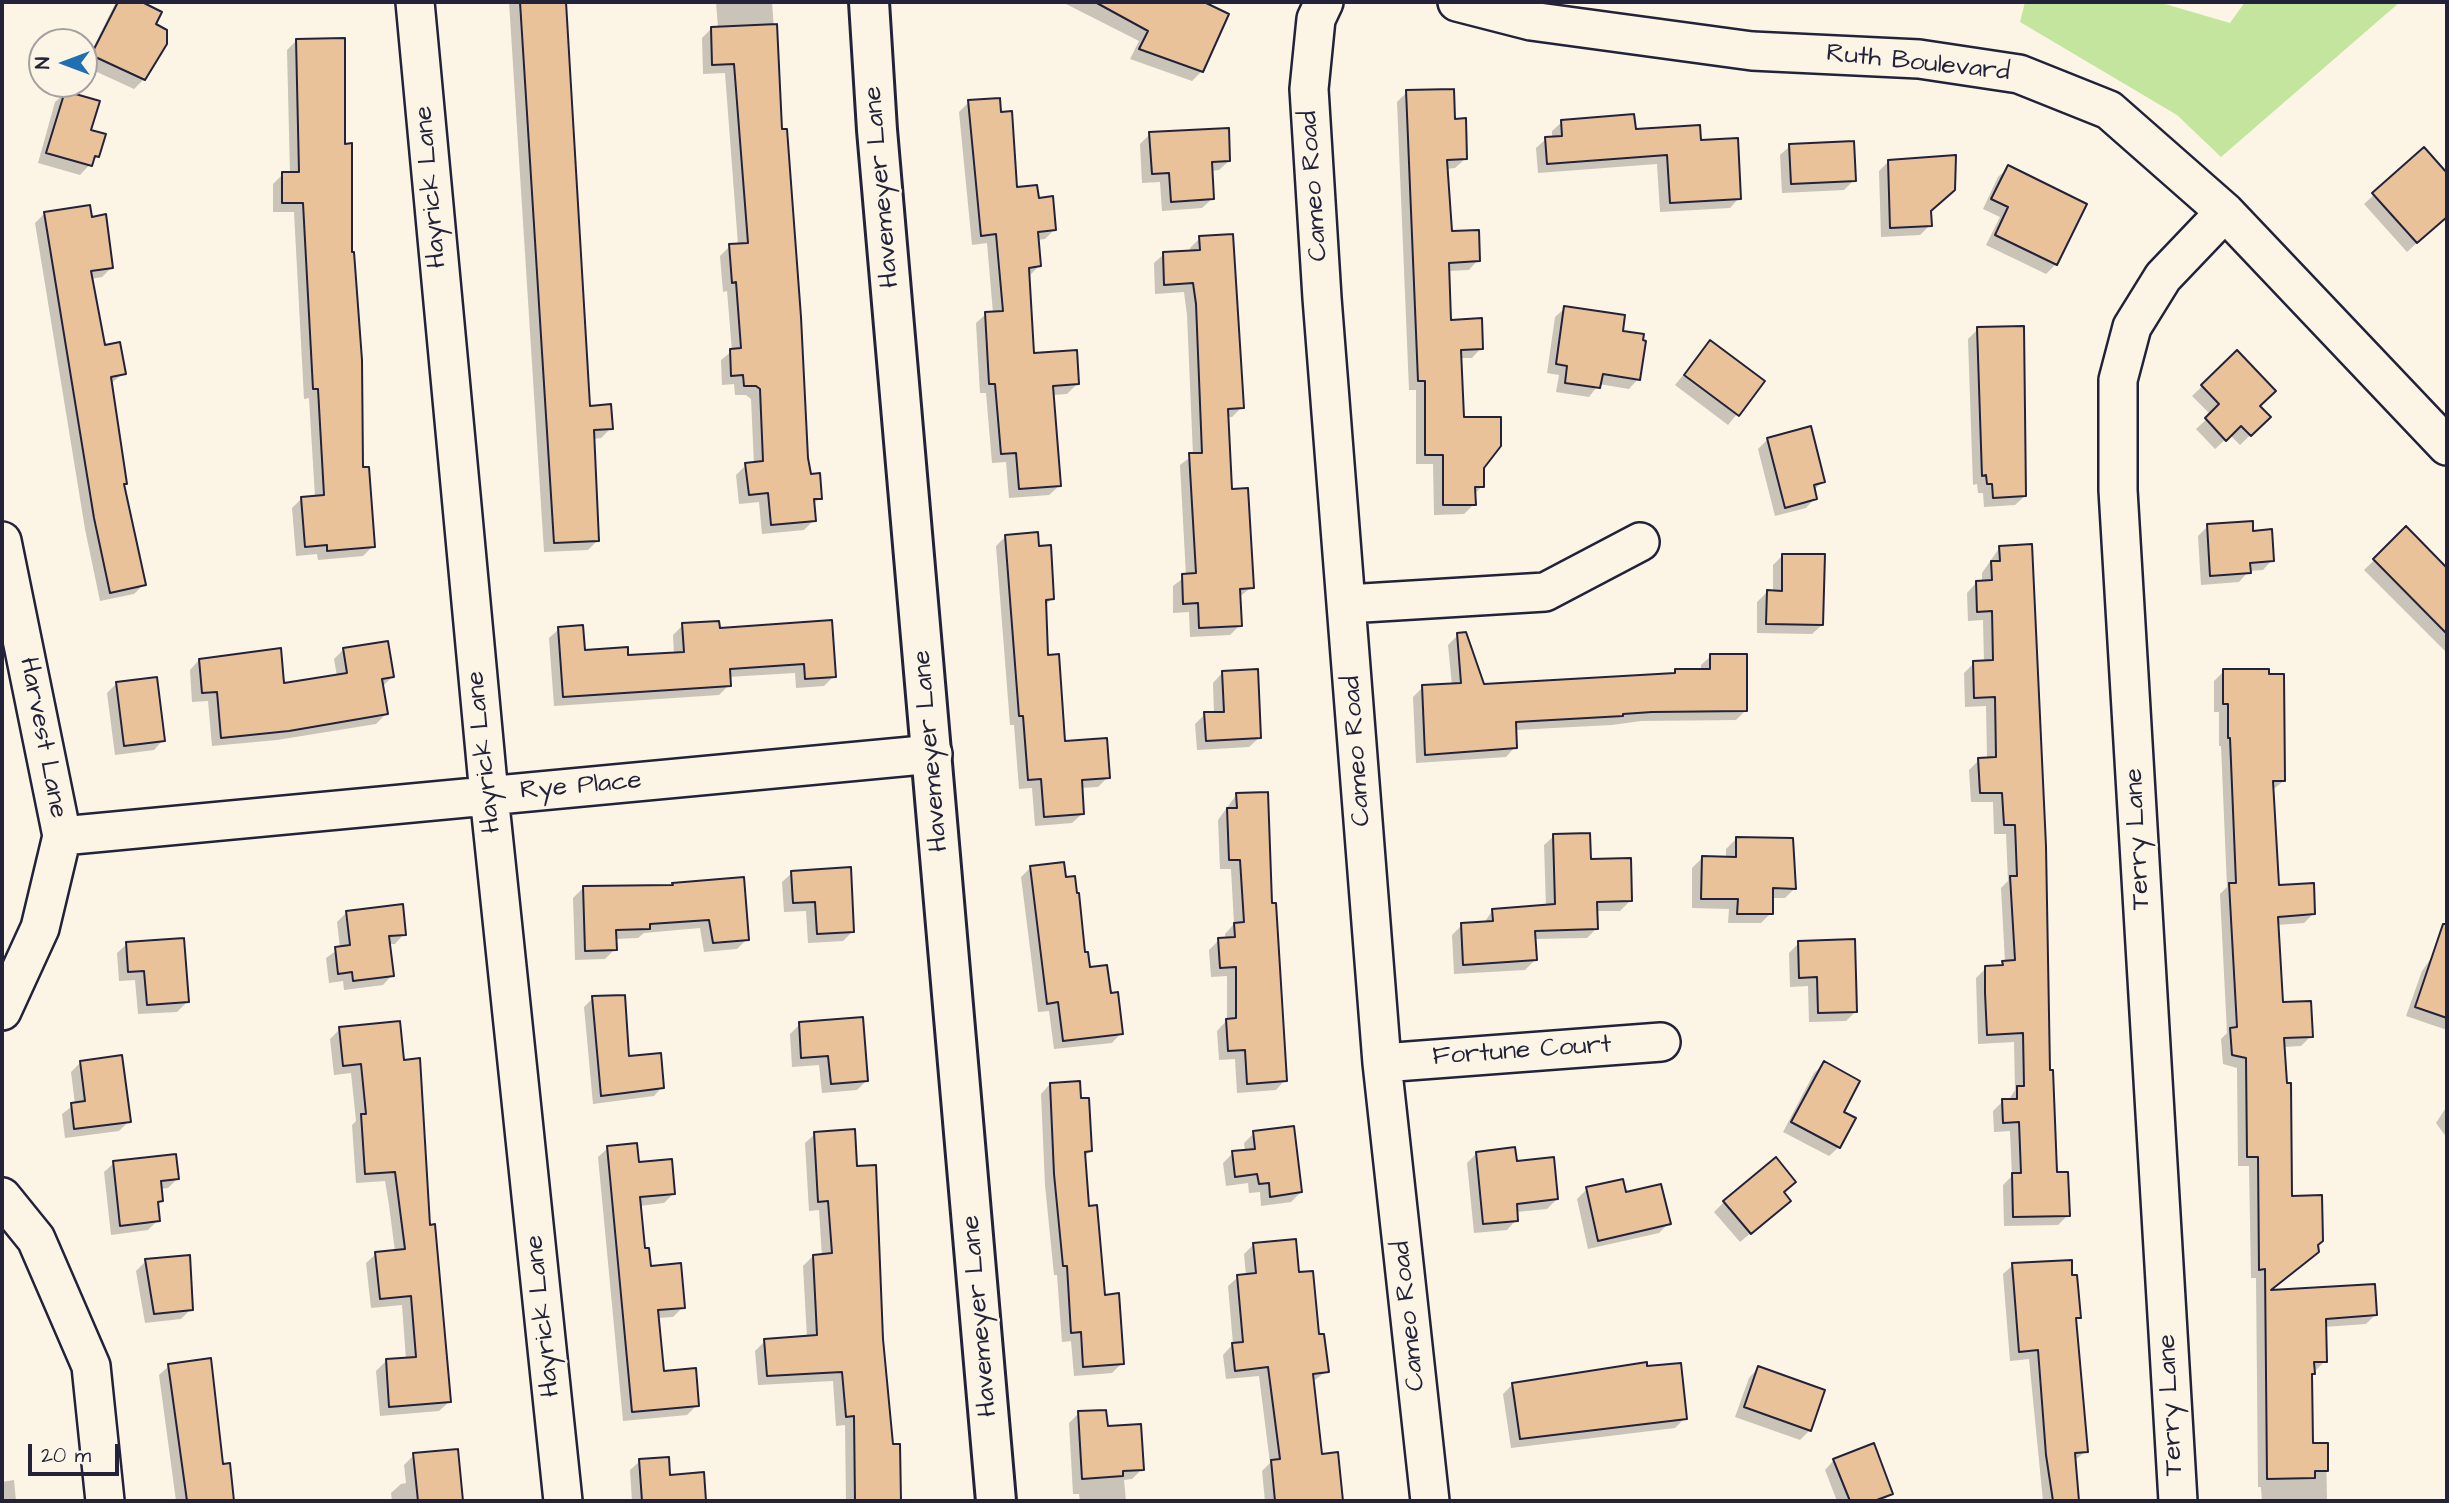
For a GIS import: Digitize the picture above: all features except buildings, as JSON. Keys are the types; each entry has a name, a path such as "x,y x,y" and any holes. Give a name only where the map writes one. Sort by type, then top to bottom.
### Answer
{"street":[{"name":"Hayrick Lane","path":"415,2 489,795 563,1501"},
{"name":"Havemeyer Lane","path":"869,2 877,130 996,1501"},
{"name":"Cameo Road","path":"1324,2 1316,19 1308,89 1382,1063 1430,1501"},
{"name":"Ruth Boulevard","path":"1457,2 1531,21 1752,51 1919,60 2019,75 2109,110 2225,212 2447,446"},
{"name":"Terry Lane","path":"2178,1501 2118,491 2118,380 2132,327 2162,277 2225,212"},
{"name":"Harvest Lane","path":"2,541 62,836 40,928 2,1011"},
{"path":"1347,604 1545,592 1640,542"},
{"name":"Rye Place","path":"62,836 933,754"},
{"name":"Fortune Court","path":"1382,1063 1661,1042"},
{"path":"2,1197 36,1239 90,1366 106,1501"}],"green space":[{"path":"2025,2 2158,2 2230,23 2245,2 2400,2 2221,157 2177,115 2020,22"}]}
